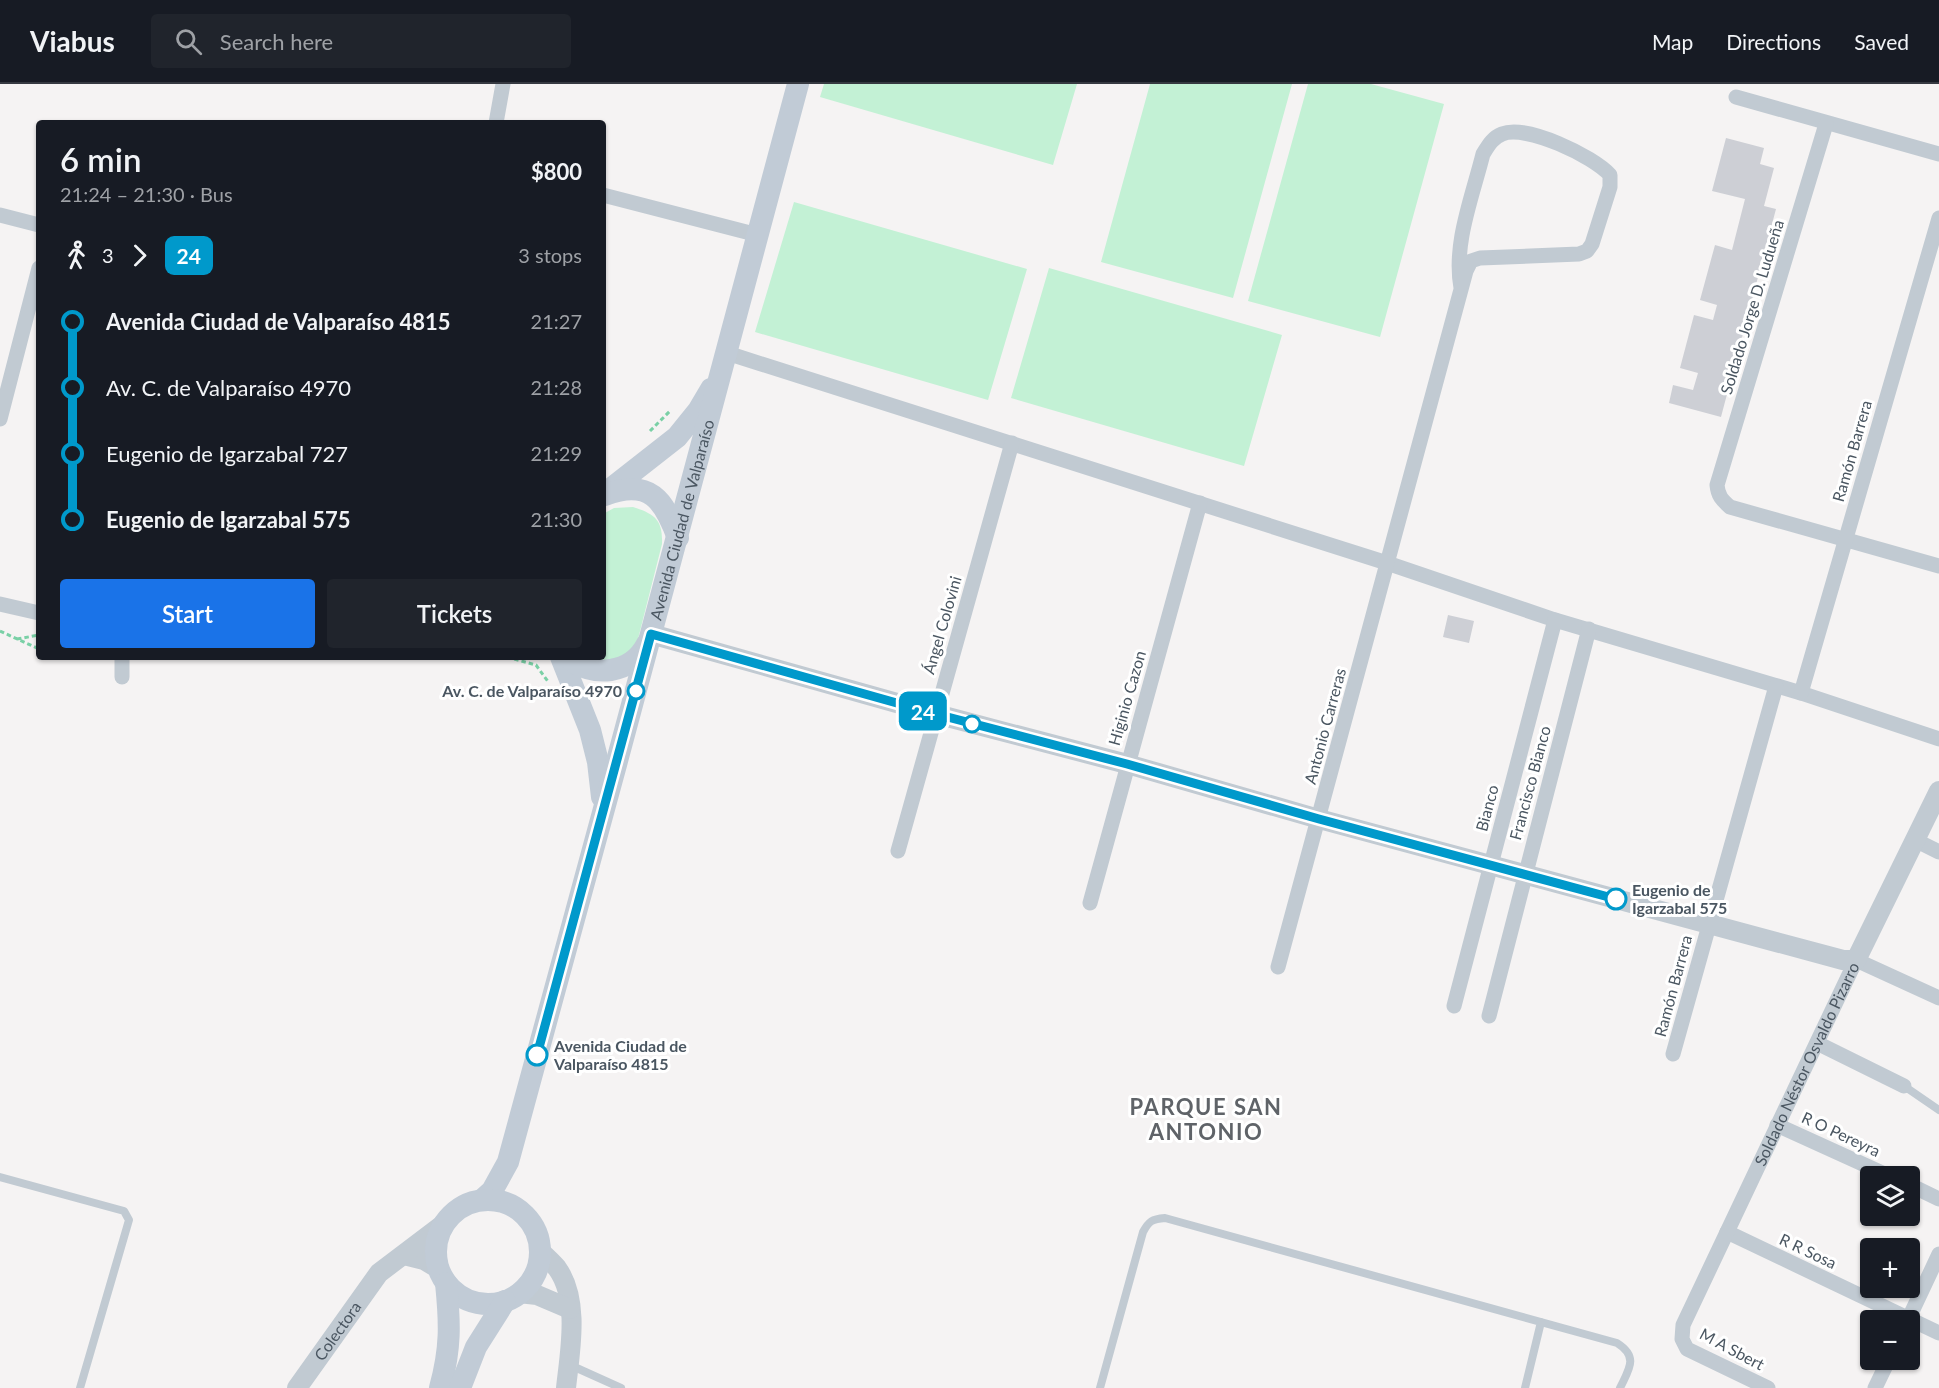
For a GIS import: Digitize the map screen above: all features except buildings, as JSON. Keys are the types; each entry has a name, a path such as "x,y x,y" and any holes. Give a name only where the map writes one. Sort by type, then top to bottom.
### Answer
{"main road":[{"name":"Avenida Ciudad de Valparaíso","path":"482,1200 492,1191 508,1162 678,538 798,84"},
{"name":"Avenida Ciudad de Valparaíso","path":"606,493 677,437 698,411 725,362"},
{"path":"606,494 627,489 644,491 658,498 673,523 678,538"},
{"path":"571,660 582,668 595,671 624,666 642,654 651,634"},
{"name":"Avenida Ciudad de Valparaíso","path":"562,660 590,730 598,762 603,808"},
{"name":"Avenida Ciudad de Valparaíso","path":"508,1162 509,1182 517,1209"},
{"path":"440,1388 448,1360 449,1340 442,1276 436,1253 438,1237 445,1223 456,1211 470,1203 494,1200 517,1209 529,1220 537,1234 540,1251 538,1267 531,1282 512,1297 476,1347 460,1388"},
{"path":"442,1276 458,1294 472,1301 488,1304 512,1297"}],"street":[{"path":"497,120 503,84"},
{"path":"1736,97 1939,154"},
{"name":"Soldado Jorge D. Ludueña","path":"1826,124 1717,485 1718,494 1730,507 1845,540"},
{"path":"1519,131 1538,135 1594,162 1610,175 1610,187 1592,244 1587,251 1579,254 1480,258 1471,261 1461,288 1457,268 1460,247 1483,154 1491,141 1503,133 1519,131"},
{"path":"606,196 758,235"},
{"path":"0,215 36,224"},
{"name":"Ramón Barrera","path":"1801,693 1939,218"},
{"path":"0,418 36,280"},
{"name":"Antonio Carreras","path":"1278,967 1461,288"},
{"path":"725,362 1012,443 1387,563 1554,621 1801,693 1939,739"},
{"name":"Ángel Colovini","path":"898,851 1012,443"},
{"name":"Higinio Cazon","path":"1090,903 1200,503"},
{"path":"1845,540 1939,566"},
{"path":"0,604 36,612"},
{"name":"Bianco","path":"1454,1005 1554,621"},
{"name":"Francisco Bianco","path":"1489,1016 1589,630"},
{"path":"651,634 1831,958 1856,960 1939,998"},
{"path":"122,660 122,677"},
{"name":"Ramón Barrera","path":"1673,1054 1776,686"},
{"name":"Soldado Néstor Osvaldo Pizarro","path":"1682,1339 1683,1325 1939,791"},
{"path":"1915,840 1939,852"},
{"path":"1817,1043 1904,1086"},
{"name":"R O Pereyra","path":"1778,1125 1867,1166"},
{"path":"1920,1190 1939,1199"},
{"name":"Colectora","path":"297,1388 378,1273 445,1223"},
{"name":"R R Sosa","path":"1727,1232 1889,1310"},
{"path":"540,1251 557,1268 565,1284 570,1309 572,1328 566,1388"},
{"path":"1912,1310 1939,1254"},
{"path":"404,1255 424,1260 442,1276"},
{"path":"512,1297 549,1299 570,1309"},
{"name":"R R Sosa","path":"1920,1324 1939,1333"},
{"name":"M A Sbert","path":"1682,1339 1687,1349 1695,1354 1768,1388"},
{"path":"1875,1388 1884,1370"}],"lane":[{"path":"1904,1086 1939,1110"},
{"path":"0,1177 124,1211 129,1220 80,1388"},
{"path":"1100,1388 1143,1232 1153,1219 1165,1218 1617,1343 1625,1348 1631,1357 1630,1368 1620,1388"},
{"path":"1525,1388 1541,1322"},
{"path":"568,1364 621,1388"}],"path":[{"path":"644,436 675,406"},
{"path":"0,631 36,648"},
{"path":"16,639 36,636"},
{"path":"521,660 536,665 554,691"}],"green space":[{"path":"824,84 1077,84 1053,165 820,97"},
{"path":"1150,84 1292,84 1233,298 1101,262"},
{"path":"1308,84 1371,84 1444,104 1380,337 1248,301"},
{"path":"794,202 1027,269 988,400 755,332"},
{"path":"1049,268 1282,335 1244,466 1011,398"},
{"path":"633,507 652,515 661,529 662,544 638,639 633,648 623,657 604,662 597,660 606,660 606,512 614,508"}],"bus line":[{"name":"24","path":"537,1055 651,634 1616,899"}],"place":[{"name":"Av. C. de Valparaíso 4970","path":"636,691"},
{"name":"Eugenio de Igarzabal 575","path":"1616,899"},
{"name":"Avenida Ciudad de Valparaíso 4815","path":"537,1055"}],"district":[{"name":"PARQUE SAN ANTONIO","path":"1206,1120"}]}
